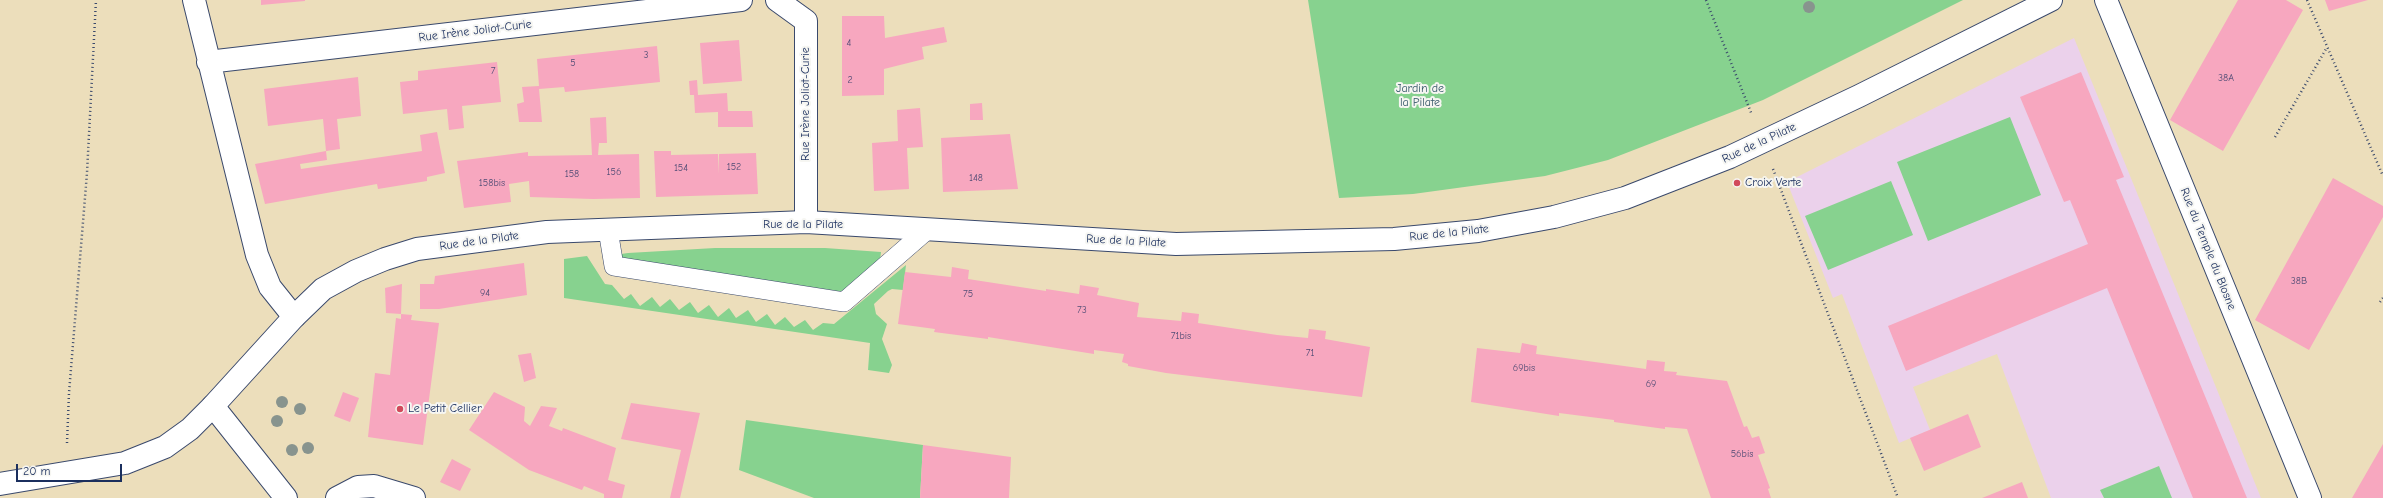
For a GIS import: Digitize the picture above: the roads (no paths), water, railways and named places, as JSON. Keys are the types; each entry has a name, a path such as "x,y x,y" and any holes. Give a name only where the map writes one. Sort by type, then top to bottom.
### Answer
{"street":[{"path":"194,0 208,62 257,255 270,286 294,318"},
{"name":"Rue Irène Joliot-Curie","path":"208,62 741,0"},
{"name":"Rue Irène Joliot-Curie","path":"777,0 806,21 806,222"},
{"name":"Rue de la Pilate","path":"0,484 125,463 165,447 190,429 213,406 294,318 323,289 343,278 386,259 417,249 547,232 806,222 1176,244 1394,239 1478,231 1554,217 1625,198 1730,157 1859,96 2051,0"},
{"name":"Rue du Temple du Blosne","path":"2106,0 2310,498"},
{"path":"213,406 286,498"},
{"path":"337,498 358,488 374,486 414,498"}],"lane":[{"path":"608,230 614,266 844,302 928,230"}],"place":[{"name":"Croix Verte","path":"1737,183"},
{"name":"Le Petit Cellier","path":"400,409"}],"park label":[{"name":"Jardin de la Pilate","path":"1420,96"}]}
